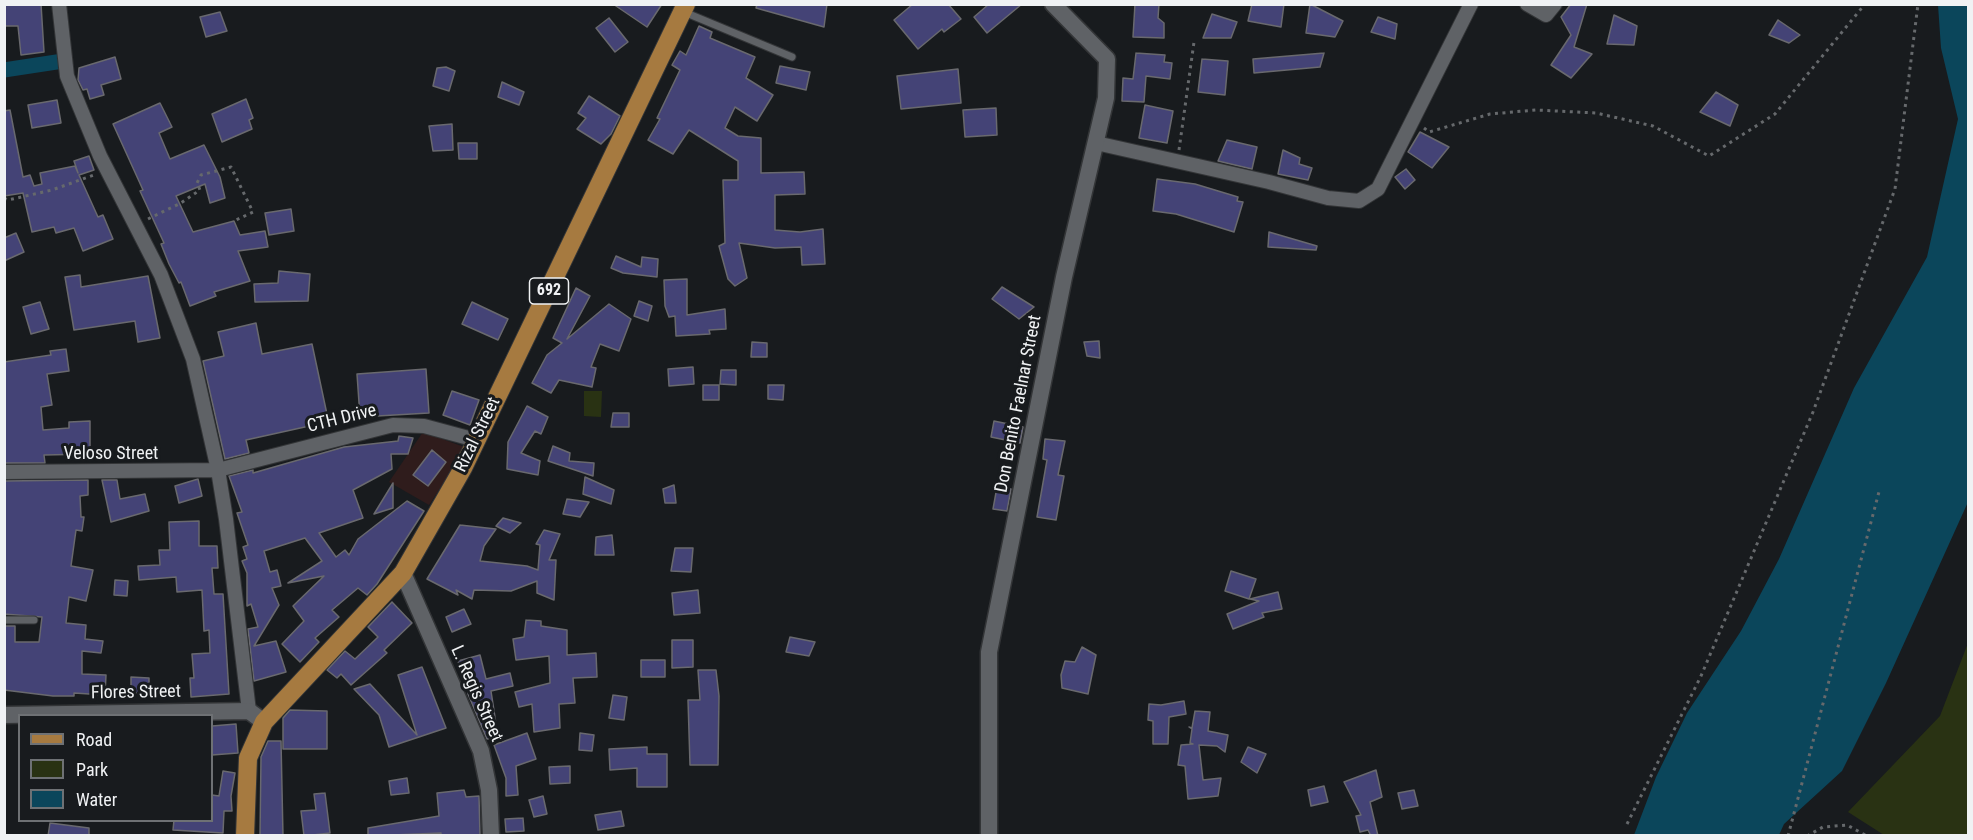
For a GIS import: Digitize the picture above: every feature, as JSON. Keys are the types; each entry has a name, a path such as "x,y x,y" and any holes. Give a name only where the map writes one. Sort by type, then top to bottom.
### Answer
{"main road":[{"name":"Rizal Street","path":"245,836 248,758 257,716 402,573 476,440 684,8"}],"street":[{"path":"59,4 68,76 107,170 161,275 193,359 218,470 257,716"},
{"name":"Don Benito Faelnar Street","path":"989,836 989,652 1064,277 1106,98 1107,59 1053,4"},
{"path":"1096,143 1328,198 1359,201 1378,189 1471,4"},
{"path":"1527,4 1546,15 1555,4"},
{"name":"CTH Drive","path":"218,470 393,425 424,426 476,440"},
{"name":"Veloso Street","path":"4,472 218,470"},
{"name":"L. Regis Street","path":"402,573 481,751 489,790 491,836"},
{"name":"Flores Street","path":"213,716 257,716"}],"lane":[{"path":"684,8 792,57"},
{"path":"4,620 34,620"}],"path":[{"path":"1414,119 1429,132 1490,114 1536,110 1596,113 1653,126 1708,156 1775,114 1865,4"},
{"path":"1627,824 1701,676 1813,412 1887,212 1895,189 1918,4"},
{"path":"1178,162 1194,42"},
{"path":"135,224 192,196 200,190 197,183 201,175 231,166 253,212 234,221"},
{"path":"4,198 8,200 52,190 107,170"},
{"path":"1788,836 1880,488"},
{"path":"1807,836 1823,827 1847,825 1867,836"}],"shaded area":[{"path":"423,432 467,448 429,505 389,482"}],"green space":[{"path":"584,391 602,391 601,417 584,416"},
{"path":"1968,643 1968,835 1884,835 1848,812 1940,716"}],"water":[{"path":"1938,5 1968,5 1968,502 1886,683 1842,771 1784,824 1779,835 1634,835 1656,777 1687,713 1741,631 1779,559 1854,388 1927,257 1958,119 1941,48"}],"building":[{"path":"4,4 41,4 44,52 21,55 18,26 4,26"},
{"path":"613,4 662,4 647,27"},
{"path":"757,4 827,4 824,27 756,8"},
{"path":"913,4 948,4 961,19 944,32 942,29 918,49 894,20"},
{"path":"989,4 1022,4 987,33 974,17"},
{"path":"1135,4 1159,4 1158,18 1164,23 1164,38 1133,37"},
{"path":"1252,4 1284,4 1281,27 1248,21"},
{"path":"1310,4 1343,21 1335,37 1306,33"},
{"path":"1571,4 1587,4 1574,47 1592,54 1571,78 1551,65 1571,35 1561,17"},
{"path":"220,12 227,31 206,37 200,17"},
{"path":"1212,14 1237,22 1231,38 1203,38"},
{"path":"1614,15 1637,26 1634,45 1607,44"},
{"path":"1378,17 1397,24 1395,39 1371,32"},
{"path":"609,18 628,42 615,52 596,28"},
{"path":"1778,20 1800,35 1789,43 1769,35"},
{"path":"699,26 712,32 710,38 755,57 746,78 773,95 757,121 735,107 725,128 738,136 761,138 761,173 804,172 805,194 775,195 775,230 800,232 823,229 825,264 802,265 801,247 775,248 739,243 747,278 735,286 728,279 719,246 725,243 723,180 738,180 738,161 689,130 673,154 648,140 660,119 657,118 680,70 672,65 680,51 686,55"},
{"path":"1136,53 1165,55 1164,62 1172,63 1170,79 1146,76 1144,102 1122,101 1123,78 1133,79"},
{"path":"1324,53 1320,67 1254,73 1253,59"},
{"path":"115,57 121,79 101,85 104,95 90,99 87,89 83,90 78,80 79,68"},
{"path":"1202,59 1228,61 1225,95 1198,92"},
{"path":"780,66 810,72 806,90 776,83"},
{"path":"446,67 455,71 449,91 433,86 437,68"},
{"path":"958,69 961,103 901,109 897,76"},
{"path":"502,82 524,92 519,105 498,97"},
{"path":"1716,92 1738,105 1730,126 1700,112"},
{"path":"589,96 620,116 611,134 601,144 577,129 586,118 578,113"},
{"path":"246,99 253,118 249,120 252,129 222,142 212,114"},
{"path":"57,100 61,123 32,128 28,105"},
{"path":"160,103 172,127 159,133 170,159 204,145 220,177 225,198 210,203 205,184 176,196 193,232 234,221 240,235 265,231 268,247 238,251 250,281 214,292 216,296 190,306 181,282 179,283 169,264 161,244 164,243 140,191 143,190 113,124"},
{"path":"1145,105 1173,111 1167,143 1139,138"},
{"path":"996,108 997,135 965,137 963,110"},
{"path":"10,110 23,177 30,175 34,186 42,184 40,173 75,166 78,173 74,161 89,156 94,170 79,175 98,217 103,215 113,239 83,251 74,228 56,233 54,227 32,232 23,193 4,196 4,111"},
{"path":"452,124 453,150 433,151 429,126"},
{"path":"1420,132 1449,147 1432,168 1408,152"},
{"path":"1227,140 1257,147 1252,169 1218,161"},
{"path":"458,143 477,143 477,159 459,159"},
{"path":"1283,150 1300,158 1299,164 1312,168 1308,180 1278,174"},
{"path":"1406,169 1415,180 1405,189 1395,177"},
{"path":"1157,179 1195,184 1238,197 1237,201 1243,202 1234,232 1176,214 1153,211"},
{"path":"291,209 294,231 269,235 265,213"},
{"path":"1269,232 1317,246 1316,250 1268,247"},
{"path":"16,233 24,252 4,261 4,238"},
{"path":"616,256 641,267 642,257 658,259 657,277 623,273 611,268"},
{"path":"279,271 310,274 308,301 255,302 254,284 278,283"},
{"path":"80,275 81,287 148,276 160,338 138,342 135,321 74,330 65,277"},
{"path":"687,279 687,315 725,309 726,329 709,330 710,334 676,336 675,316 669,317 665,306 664,280"},
{"path":"1002,287 1034,307 1019,319 992,299"},
{"path":"576,288 590,296 567,339 609,304 631,319 619,351 600,344 591,367 596,368 592,387 559,380 551,393 532,383 547,355 562,343 553,338"},
{"path":"639,301 652,306 648,321 634,316"},
{"path":"40,302 49,329 31,334 23,307"},
{"path":"472,302 508,319 498,340 462,324"},
{"path":"256,323 262,354 312,344 328,419 323,420 323,423 246,440 249,453 225,459 203,361 224,356 218,332"},
{"path":"1099,341 1100,358 1087,356 1084,342"},
{"path":"752,342 767,343 767,357 751,357"},
{"path":"66,349 69,371 47,374 52,405 41,407 43,430 69,428 69,422 90,421 90,454 44,455 45,463 4,463 4,362 51,355 50,351"},
{"path":"693,367 694,384 669,386 668,369"},
{"path":"426,369 429,413 360,417 357,374"},
{"path":"721,370 736,370 736,385 720,384"},
{"path":"703,385 719,385 719,400 703,400"},
{"path":"768,385 784,385 783,400 768,399"},
{"path":"452,391 479,400 470,425 443,415"},
{"path":"527,406 548,417 541,434 535,431 521,453 540,461 538,475 507,469 508,442"},
{"path":"613,413 629,413 629,427 611,427"},
{"path":"994,421 1023,427 1020,443 991,437"},
{"path":"399,436 413,438 408,454 391,454 392,469 353,490 363,518 319,533 336,557 345,550 349,555 358,539 407,501 424,511 377,584 367,595 358,588 332,610 339,617 315,638 319,642 300,662 282,644 304,621 293,606 324,576 288,583 322,561 305,538 264,551 270,572 277,570 281,586 272,588 279,605 254,646 276,641 286,672 254,681 248,629 258,627 251,604 247,606 247,573 242,561 247,559 243,547 248,545 237,513 242,512 229,476 253,470 253,473 344,447 398,441"},
{"path":"1045,439 1065,441 1058,475 1064,476 1056,520 1037,517 1047,460 1043,459"},
{"path":"553,446 570,453 569,461 594,463 593,476 548,461"},
{"path":"432,450 446,462 428,486 413,475"},
{"path":"585,477 614,490 611,504 583,494"},
{"path":"198,479 202,496 179,503 175,486"},
{"path":"88,480 88,495 80,496 81,517 84,517 82,531 76,530 71,566 93,570 86,601 69,597 66,623 86,625 85,639 103,641 101,653 82,651 82,674 106,675 105,695 74,693 74,696 53,696 4,690 4,626 15,626 15,642 39,642 42,617 4,614 4,481"},
{"path":"102,480 117,480 120,499 145,494 149,511 111,522"},
{"path":"393,483 393,508 374,514"},
{"path":"674,485 676,503 665,503 663,489"},
{"path":"997,487 1011,489 1007,511 993,509"},
{"path":"567,499 589,502 580,517 563,514"},
{"path":"503,518 521,523 510,533 496,526"},
{"path":"199,521 199,546 217,546 218,568 212,568 214,594 223,594 229,694 191,697 190,678 194,678 192,654 210,653 209,630 204,631 202,590 177,592 176,577 139,580 138,566 160,565 159,550 170,550 169,522"},
{"path":"460,525 496,529 484,546 480,561 527,566 538,570 540,545 536,544 544,530 560,534 549,560 556,560 554,600 537,593 537,581 511,591 474,590 472,599 456,590 458,595 427,579"},
{"path":"612,535 614,555 595,555 596,537"},
{"path":"675,548 693,548 691,572 671,571"},
{"path":"1231,571 1256,579 1249,599 1225,591"},
{"path":"115,580 128,581 127,596 114,595"},
{"path":"698,590 700,613 674,615 672,593"},
{"path":"1278,592 1282,609 1262,613 1264,617 1233,629 1227,614 1259,601 1250,599"},
{"path":"392,602 412,623 384,650 387,653 351,685 341,674 337,678 327,670 345,651 355,659 378,637 368,627"},
{"path":"464,609 471,624 452,632 446,617"},
{"path":"526,620 541,621 541,626 567,630 567,655 596,653 597,677 573,678 575,703 559,704 560,728 534,732 532,704 519,707 515,692 550,683 549,656 516,660 513,639 524,637"},
{"path":"790,637 815,642 809,656 786,652"},
{"path":"672,640 693,640 693,667 672,668"},
{"path":"1082,647 1096,655 1088,694 1062,688 1061,675 1065,661 1075,662"},
{"path":"480,655 486,679 510,673 513,686 491,691 498,737 487,739 468,694 466,679 463,680 458,661"},
{"path":"641,660 665,660 665,677 641,677"},
{"path":"422,667 446,728 389,747 379,715 354,689 370,684 417,735 398,675"},
{"path":"698,670 716,670 719,696 718,765 690,765 688,700 700,700"},
{"path":"131,677 149,678 149,693 131,693"},
{"path":"613,695 627,697 624,720 609,718"},
{"path":"1184,701 1186,714 1169,717 1168,744 1153,744 1153,721 1148,720 1149,704 1161,705"},
{"path":"290,710 327,711 327,749 283,749 283,718"},
{"path":"1195,711 1210,712 1208,731 1228,735 1225,752 1217,746 1199,745 1203,780 1221,778 1218,796 1188,799 1185,766 1178,765 1181,745 1193,744 1190,743 1192,729 1189,727 1192,728"},
{"path":"236,724 238,753 213,755 213,726"},
{"path":"527,733 536,759 516,766 518,795 506,796 506,778 494,745"},
{"path":"580,733 594,735 592,751 579,750"},
{"path":"268,741 281,741 283,836 260,836 261,757"},
{"path":"647,747 647,754 667,754 667,787 637,787 637,768 610,770 609,749"},
{"path":"1248,747 1266,754 1257,773 1241,762"},
{"path":"570,766 570,783 550,784 549,767"},
{"path":"1376,770 1382,797 1370,802 1378,836 1371,836 1368,830 1360,832 1356,816 1361,815 1344,782"},
{"path":"223,771 235,773 231,796 232,811 224,811 223,833 173,830 174,822 213,822 213,795 219,796"},
{"path":"407,778 409,793 391,795 389,781"},
{"path":"1324,786 1328,802 1311,806 1308,790"},
{"path":"464,790 466,797 479,796 480,836 441,836 441,833 368,836 368,828 439,816 437,793"},
{"path":"1414,790 1418,806 1402,809 1398,793"},
{"path":"325,793 330,833 304,836 301,811 316,810 314,794"},
{"path":"543,796 547,814 534,817 529,800"},
{"path":"621,811 624,826 598,830 595,815"},
{"path":"523,818 524,831 506,832 505,819"},
{"path":"50,823 89,828 89,836 48,836"}],"waterway":[{"path":"4,70 63,61"}]}
